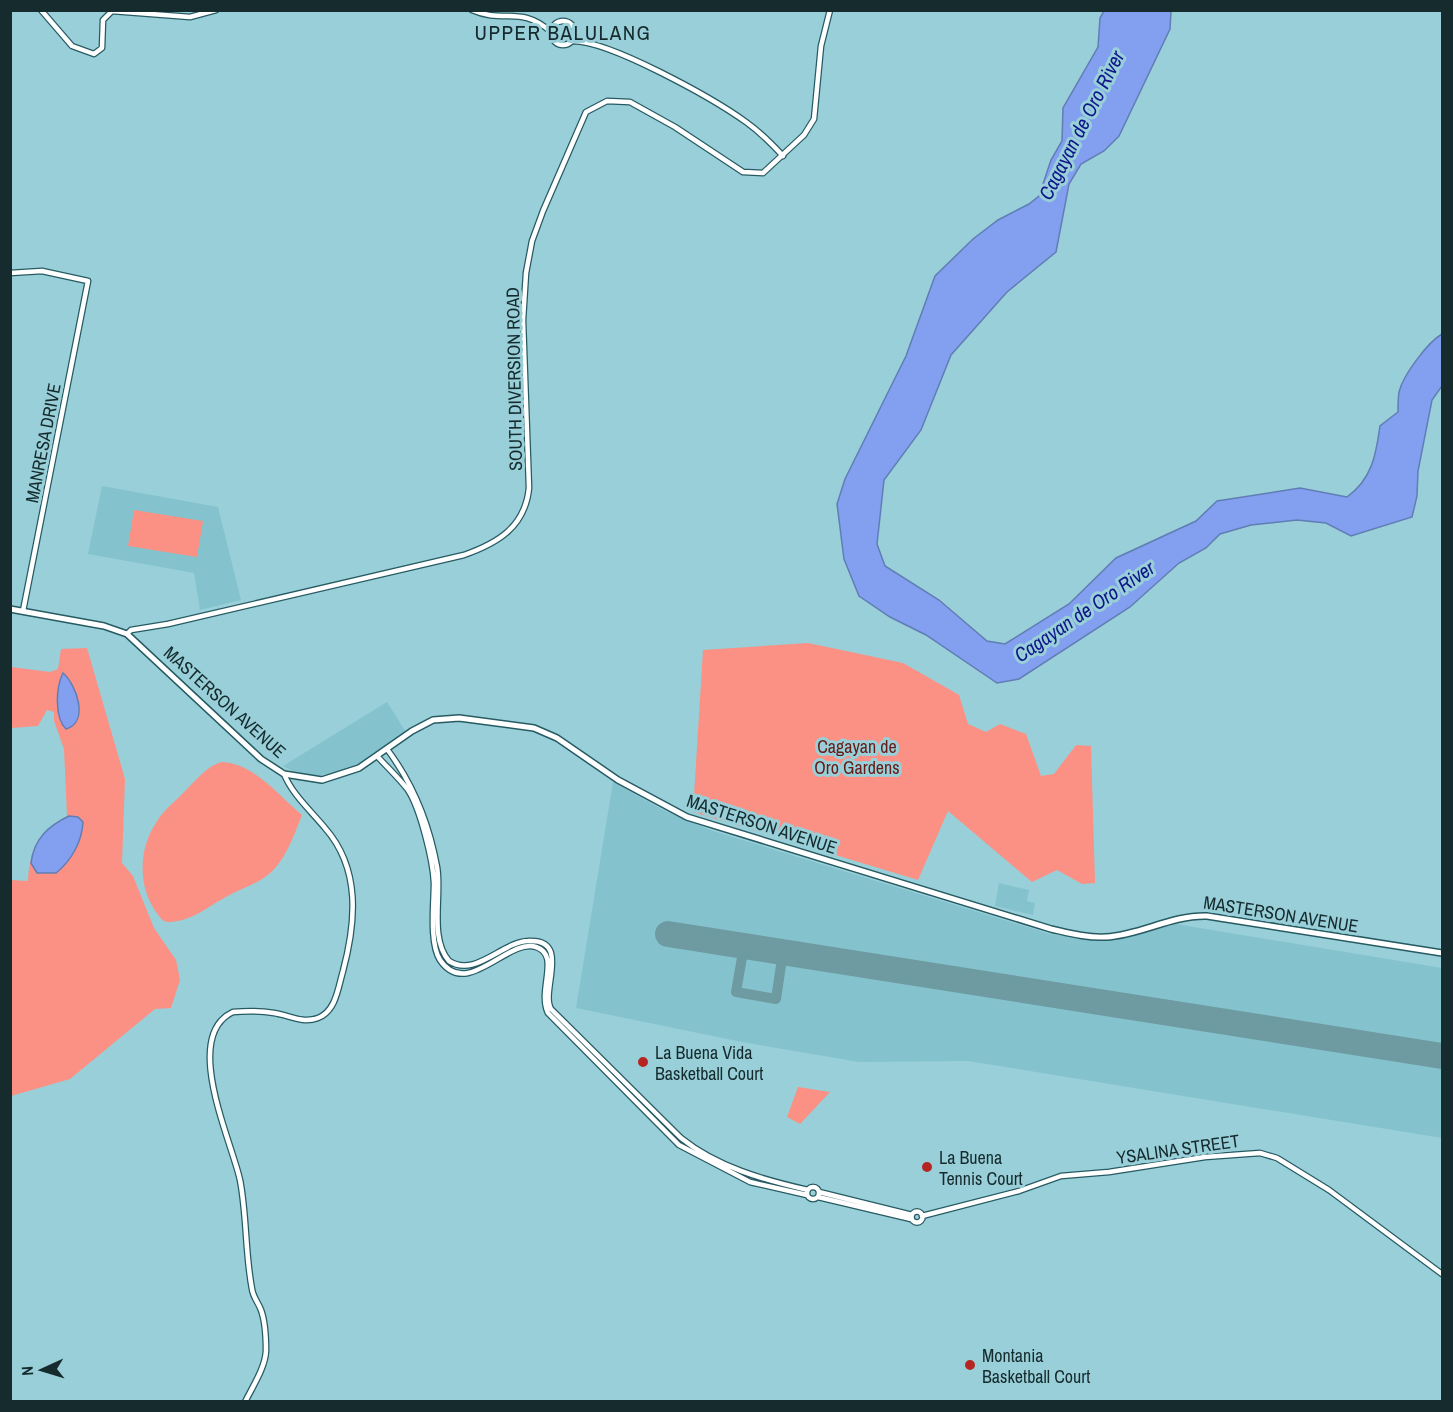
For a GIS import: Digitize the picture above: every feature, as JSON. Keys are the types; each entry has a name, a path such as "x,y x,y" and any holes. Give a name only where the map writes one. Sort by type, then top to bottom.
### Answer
{"main road":[{"name":"MASTERSON AVENUE","path":"10,609 104,626 127,634 261,759 284,774 309,780 330,779 350,773 423,724 449,717 534,728 557,738 652,801 697,821 1051,929 1085,936 1116,936 1182,917 1207,916 1443,953"}],"street":[{"path":"41,10 72,46 94,54 102,48 102,24 109,12 190,17 216,10"},
{"path":"472,10 496,17 522,15 542,24 551,32 558,44 566,45 572,41 585,41 648,67 727,111 758,132 783,156"},
{"name":"SOUTH DIVERSION ROAD","path":"127,634 131,630 168,624 464,555 490,546 512,530 527,504 530,488 523,311 529,253 549,197 581,122 591,108 607,100 630,102 675,127 746,173 760,174 767,171 809,129 816,113 821,46 830,10"},
{"path":"542,24 567,21 585,41"},
{"path":"551,32 554,24"},
{"path":"572,41 576,31"},
{"name":"MANRESA DRIVE","path":"10,273 42,271 88,281 22,611"},
{"path":"387,749 400,767 410,788 437,865 440,942 444,956 453,964 466,966 519,943 530,941 541,944 552,955 554,964 548,992 549,1005 563,1025 690,1145 752,1176 807,1192 812,1200 818,1195"},
{"path":"377,756 410,788"},
{"path":"392,772 400,767"},
{"path":"245,1401 265,1359 266,1343 262,1314 252,1291 242,1191 213,1090 210,1065 213,1042 218,1026 232,1012 269,1012 305,1020 319,1017 327,1012 340,983 353,918 353,886 347,863 329,832 289,786 284,774"},
{"name":"YSALINA STREET","path":"922,1215 1019,1191 1056,1177 1109,1172 1206,1157 1260,1153 1277,1158 1329,1190 1443,1274"},
{"path":"807,1192 814,1187 818,1195"},
{"path":"818,1195 912,1217 918,1223 922,1215 916,1212 912,1217"}],"shaded area":[{"path":"102,486 218,507 241,600 200,610 194,573 88,554"},
{"path":"387,702 406,732 360,763 340,772 314,776 296,773 283,766"},
{"path":"613,782 663,810 710,830 1050,934 1106,941 1176,924 1442,968 1442,1138 968,1061 859,1062 742,1042 576,1008"},
{"path":"999,883 1029,890 1027,901 1035,903 1033,915 995,906"}],"green space":[{"path":"134,510 203,521 197,557 128,546"},
{"name":"Cagayan de Oro Gardens","path":"808,643 903,663 959,695 968,724 986,732 1000,724 1026,734 1041,776 1054,774 1076,745 1091,746 1095,883 1082,884 1057,870 1032,882 948,811 918,880 693,812 703,650"},
{"path":"87,648 125,779 122,863 133,876 154,928 176,960 180,980 171,1008 155,1009 70,1079 11,1096 10,880 28,881 31,859 38,844 67,816 64,749 54,721 54,712 47,710 38,726 11,728 11,667 50,672 58,669 61,649"},
{"path":"222,762 245,768 255,774 302,815 292,840 272,872 193,916 179,921 165,921 154,909 145,889 143,866 146,843 166,809 203,773"},
{"path":"798,1087 830,1092 800,1124 787,1117"}],"water":[{"name":"Cagayan de Oro River","path":"1104,11 1171,11 1170,29 1119,136 1104,151 1081,164 1069,184 1056,252 1007,292 951,355 921,430 884,480 877,544 885,566 939,600 987,641 1005,644 1069,604 1116,558 1196,521 1217,501 1300,488 1347,497 1362,482 1371,466 1380,426 1398,412 1399,392 1405,377 1423,351 1442,334 1442,386 1432,400 1418,471 1417,496 1412,517 1351,536 1326,523 1297,520 1251,525 1220,534 1206,548 1179,563 1130,607 1019,679 997,683 926,635 890,617 859,596 844,559 837,504 845,479 906,356 935,276 973,239 998,220 1029,204 1039,196 1051,160 1062,141 1063,108 1098,47 1100,18"},
{"path":"63,673 76,694 79,711 73,725 66,729 59,717 57,702"},
{"path":"69,816 78,817 83,822 75,850 56,873 37,873 31,863 35,847 43,834"},
{"path":"801,834 813,835 830,842 832,847 824,849 809,840 799,841 796,837"}],"taxiway":[{"path":"744,946 736,992 776,999 783,952"}],"runway":[{"path":"668,934 1442,1056"}],"place":[{"name":"La Buena Vida Basketball Court","path":"643,1062"},
{"name":"La Buena Tennis Court","path":"927,1167"},
{"name":"Montania Basketball Court","path":"970,1365"}],"district":[{"name":"UPPER BALULANG","path":"563,32"}]}
